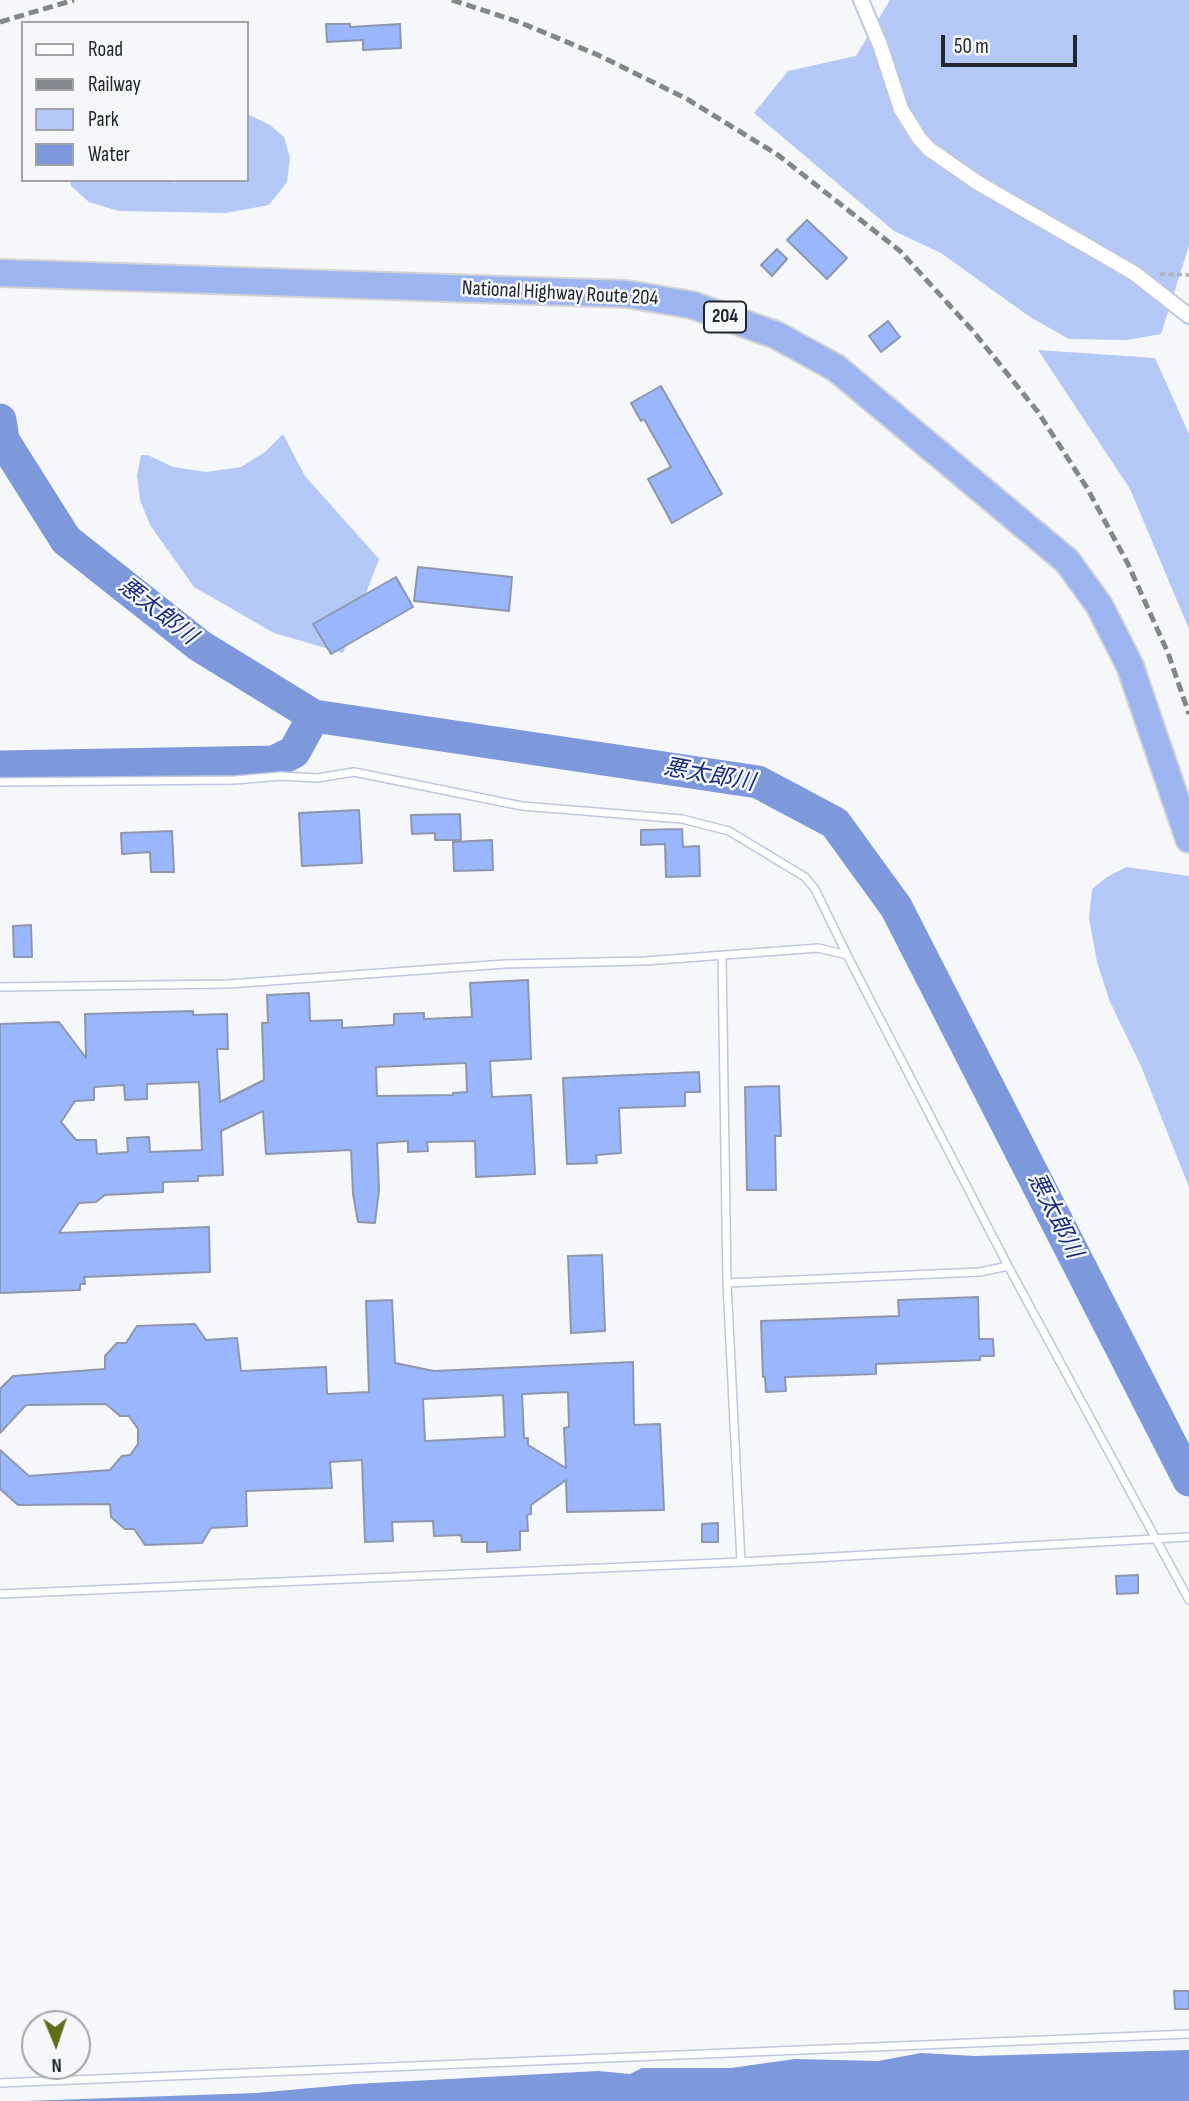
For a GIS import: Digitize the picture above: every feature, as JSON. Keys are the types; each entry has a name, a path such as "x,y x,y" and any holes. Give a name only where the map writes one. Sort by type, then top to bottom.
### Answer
{"highway":[{"name":"National Highway Route 204","path":"0,272 628,294 692,305 776,335 836,368 1067,561 1099,605 1130,666 1189,839"}],"street":[{"path":"861,0 880,45 901,109 929,149 978,183 1133,273 1189,316"}],"lane":[{"path":"0,782 235,780 281,776 317,778 354,772 522,806 682,819 729,831 805,877 815,889 846,955 1008,1266 1189,1600"},
{"path":"0,987 228,984 505,964 645,961 818,948 846,955"},
{"path":"722,956 727,1283 741,1562"},
{"path":"727,1283 980,1272 1008,1266"},
{"path":"0,1594 741,1562 1189,1538"},
{"path":"0,2083 1189,2035"}],"green space":[{"path":"890,0 1189,0 1189,246 1161,334 1127,340 1069,339 1030,317 941,253 894,231 754,113 788,71 856,56"},
{"path":"248,114 270,125 284,137 290,158 287,182 269,205 226,213 119,211 89,202 71,186 70,182 248,182"},
{"path":"1038,350 1155,358 1189,434 1189,629 1130,489"},
{"path":"283,434 305,476 379,559 343,653 274,633 194,587 150,525 140,500 137,476 141,455 148,455 173,467 206,472 241,467 265,452"},
{"path":"1126,867 1189,876 1189,1187 1141,1066 1110,1002 1097,962 1089,918 1092,889"}],"water":[{"path":"1189,2050 1189,2101 25,2101 256,2093 356,2084 598,2071 630,2074 642,2068 731,2068 795,2059 878,2061 921,2053 975,2056"}],"building":[{"path":"326,24 350,24 350,27 400,24 401,48 363,50 363,40 327,42"},
{"path":"807,220 847,258 827,279 787,240"},
{"path":"777,249 787,259 772,276 761,265"},
{"path":"888,321 900,337 881,352 869,336"},
{"path":"661,386 722,494 672,523 648,479 671,467 644,419 641,421 631,403"},
{"path":"418,567 512,577 509,611 414,601"},
{"path":"396,577 413,607 331,654 313,624"},
{"path":"359,810 362,863 302,866 299,813"},
{"path":"460,814 461,840 435,840 435,833 412,834 411,815"},
{"path":"682,829 683,847 699,846 700,876 666,877 665,844 641,845 641,830"},
{"path":"172,831 174,872 151,872 150,852 122,854 121,833"},
{"path":"492,840 493,870 454,871 453,842"},
{"path":"31,925 32,957 14,957 13,926"},
{"path":"528,980 531,1059 490,1061 492,1097 531,1095 535,1174 476,1177 475,1141 427,1142 428,1151 408,1152 408,1141 377,1143 379,1190 375,1223 358,1222 353,1194 351,1150 266,1154 263,1111 221,1131 223,1175 198,1176 198,1181 163,1182 163,1192 105,1195 96,1202 79,1203 59,1233 209,1227 210,1272 84,1277 85,1284 80,1284 80,1290 0,1293 0,1024 59,1022 86,1058 85,1014 193,1011 193,1015 227,1014 228,1049 217,1049 220,1102 264,1080 262,1023 268,1023 267,995 309,993 310,1021 342,1020 342,1028 394,1025 394,1014 424,1013 424,1019 472,1017 470,983","holes":["466,1063 467,1092 453,1095 377,1096 376,1067","199,1082 202,1150 150,1152 149,1137 127,1138 128,1152 97,1154 96,1140 76,1140 61,1122 75,1101 94,1100 94,1087 124,1085 125,1100 147,1099 147,1084"]},
{"path":"699,1072 700,1092 685,1092 685,1106 619,1108 621,1153 596,1155 597,1163 567,1164 563,1078"},
{"path":"779,1086 781,1136 775,1136 776,1190 747,1190 745,1087"},
{"path":"602,1255 605,1331 571,1333 568,1256"},
{"path":"978,1297 979,1339 993,1339 994,1356 980,1356 980,1360 876,1364 876,1374 785,1377 786,1391 766,1392 761,1321 899,1316 898,1300"},
{"path":"392,1300 395,1363 434,1371 633,1362 634,1425 660,1424 664,1510 567,1512 566,1480 531,1505 531,1514 527,1515 528,1531 520,1531 520,1550 487,1552 487,1542 462,1542 461,1535 434,1536 433,1521 392,1522 393,1541 365,1542 362,1460 330,1462 332,1488 246,1491 247,1526 211,1528 202,1543 145,1545 134,1529 125,1529 111,1517 110,1504 18,1505 0,1489 0,1450 29,1476 110,1470 122,1456 130,1455 138,1444 138,1429 129,1416 120,1416 106,1404 26,1405 0,1433 0,1389 13,1376 105,1369 105,1356 117,1343 126,1343 137,1326 195,1324 206,1340 237,1338 241,1371 326,1367 327,1394 369,1392 366,1301","holes":["568,1392 569,1427 564,1428 566,1468 528,1445 528,1438 524,1438 522,1394","503,1395 505,1437 425,1441 423,1399"]},
{"path":"718,1523 718,1542 702,1542 702,1524"},
{"path":"1138,1575 1138,1593 1117,1594 1116,1576"},
{"path":"1174,1991 1189,1991 1189,2009 1175,2009"}],"waterway":[{"name":"悪太郎川","path":"0,420 3,440 66,540 200,646 314,716 758,782 835,823 896,907 1189,1480"},
{"path":"0,767 274,762 294,752 314,716"}],"railway":[{"path":"0,22 74,0"},
{"path":"452,0 519,22 598,55 687,99 778,155 900,251 973,331 1038,412 1087,488 1128,564 1168,653 1189,714"}]}
